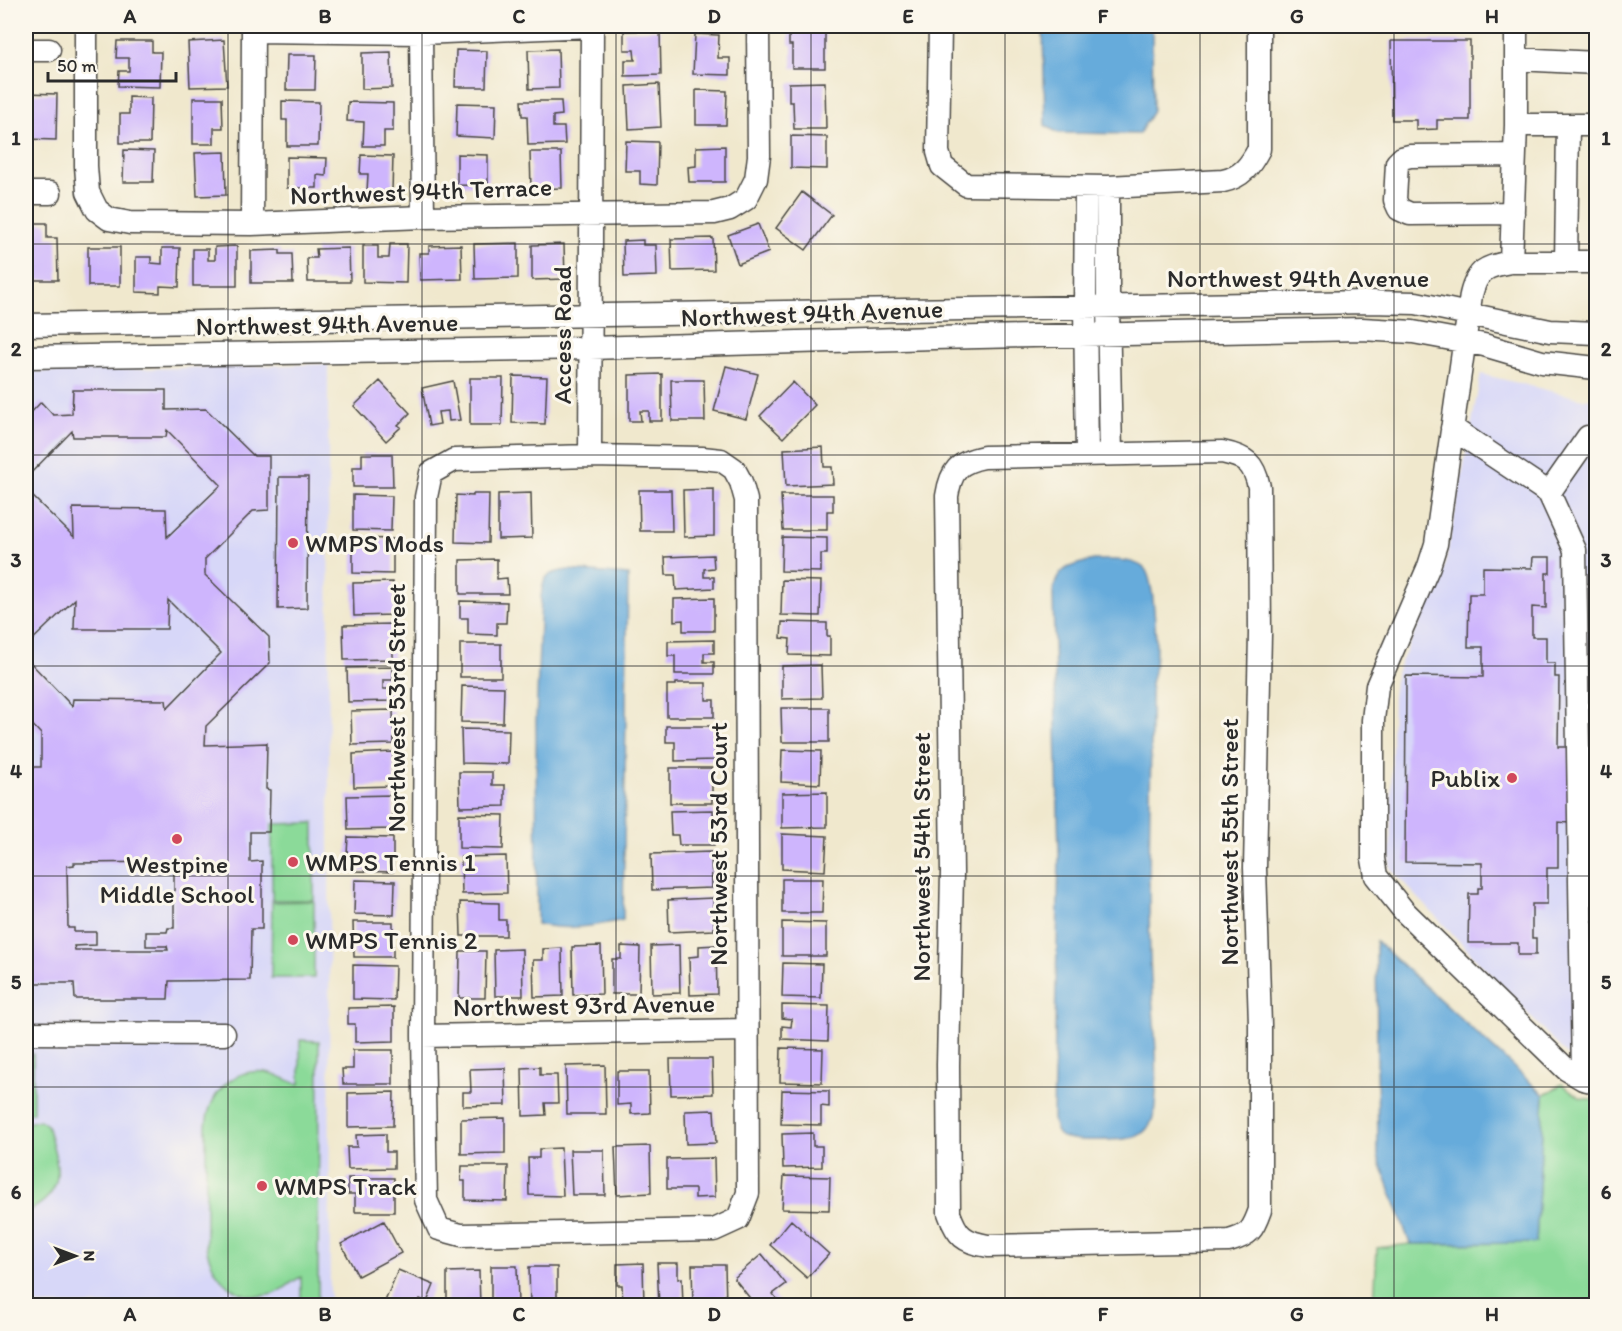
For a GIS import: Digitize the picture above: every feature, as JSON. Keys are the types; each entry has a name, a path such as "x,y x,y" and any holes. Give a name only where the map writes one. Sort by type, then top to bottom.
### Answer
{"street":[{"name":"Northwest 94th Terrace","path":"86,26 88,192 97,210 110,219 130,224 252,224 423,217 714,213 730,209 746,199 756,179 759,156 758,26"},
{"path":"252,224 253,28 421,33 592,26"},
{"name":"Access Road","path":"590,456 592,26"},
{"path":"940,26 938,152 942,166 966,185 1097,187 1223,181 1236,178 1251,165 1259,149 1259,26"},
{"path":"1511,261 1516,125 1515,26"},
{"path":"421,33 423,217"},
{"path":"26,50 49,50"},
{"path":"1516,59 1596,63"},
{"path":"1516,125 1596,125"},
{"path":"1566,262 1568,125"},
{"path":"1513,213 1410,214 1400,208 1395,200 1397,163 1402,158 1514,155"},
{"path":"1097,187 1108,306 1111,454 1087,455 1085,307 1097,187"},
{"path":"26,193 50,193"},
{"path":"1452,428 1549,493 1575,550 1588,878 1590,1081 1566,1068 1412,919 1376,876 1373,859 1373,720 1377,686 1429,566 1436,544 1452,428 1465,342 1468,314 1474,282 1484,269 1511,261 1596,262"},
{"name":"Northwest 94th Avenue","path":"26,325 1108,306 1416,303 1550,330 1596,333"},
{"name":"Northwest 94th Avenue","path":"26,357 590,348 1085,334 1362,329 1413,332 1484,345 1542,362 1596,368"},
{"path":"1549,493 1588,437 1596,437"},
{"name":"Northwest 55th Street","path":"964,1239 988,1246 1229,1242 1246,1236 1255,1225 1260,1210 1260,1025 1255,868 1260,634 1259,488 1256,473 1247,461 1236,455 1222,453 1111,454"},
{"name":"Northwest 54th Street","path":"964,1239 955,1230 949,1213 948,1065 952,873 947,496 949,483 954,471 963,464 984,457 1087,455"},
{"name":"Northwest 53rd Court","path":"439,1229 461,1235 714,1230 738,1219 748,1192 746,500 741,482 734,469 721,460 590,456"},
{"name":"Northwest 53rd Street","path":"439,1229 426,1200 423,1036 426,497 431,473 454,460 590,456"},
{"name":"Northwest 93rd Avenue","path":"423,1036 747,1030"},
{"path":"26,1033 224,1034"}],"shaded area":[{"name":"Westpine Middle School","path":"328,364 330,1305 26,1305 26,372"},
{"path":"1481,374 1583,399 1596,398 1596,1063 1568,1056 1390,868 1393,697 1396,673 1444,570"}],"green space":[{"name":"WMPS Tennis 1","path":"314,823 314,900 272,900 272,824"},
{"name":"WMPS Tennis 2","path":"314,901 314,978 271,978 272,902"},
{"name":"WMPS Track","path":"300,1040 319,1041 318,1305 301,1305 301,1277 273,1294 248,1295 237,1291 228,1286 214,1269 206,1246 206,1126 212,1104 224,1086 242,1074 265,1072 300,1084"},
{"path":"26,1054 33,1054 33,1113 26,1113"},
{"path":"1562,1084 1581,1098 1596,1100 1596,1305 1374,1306 1377,1248 1410,1244 1536,1243 1544,1095"},
{"path":"40,1120 47,1125 57,1163 57,1174 50,1195 26,1212 26,1123"}],"water":[{"path":"1043,26 1152,26 1153,111 1139,134 1058,133 1045,125"},
{"path":"1094,560 1127,561 1144,568 1151,585 1156,644 1151,683 1149,887 1156,1054 1154,1114 1149,1126 1139,1135 1124,1139 1099,1140 1065,1138 1059,1135 1053,1119 1059,856 1053,594 1057,578 1061,573 1072,566"},
{"path":"568,570 628,575 623,920 570,927 537,924 536,722 541,597 547,576"},
{"path":"1376,941 1544,1095 1536,1243 1410,1244 1378,1156"}],"building":[{"path":"119,26 161,26 161,30 119,29"},
{"path":"189,26 226,26 226,28 189,29"},
{"path":"789,26 825,26 825,68 792,68"},
{"path":"660,30 661,75 625,76 625,60 635,60 634,50 624,50 624,31"},
{"path":"695,34 719,35 718,58 730,58 730,75 693,74"},
{"path":"224,40 227,86 190,87 188,42"},
{"path":"117,41 152,41 152,52 161,52 160,87 118,86 119,71 129,71 129,58 116,58"},
{"path":"1391,41 1470,41 1470,120 1437,120 1437,129 1416,130 1416,120 1392,120"},
{"path":"558,49 559,88 529,89 528,50"},
{"path":"456,50 487,51 486,87 455,87"},
{"path":"391,52 392,88 362,89 362,53"},
{"path":"287,55 316,55 315,90 286,90"},
{"path":"825,82 826,129 794,129 793,102 789,102 789,83"},
{"path":"659,84 661,127 629,129 627,86"},
{"path":"696,90 727,91 726,125 696,125"},
{"path":"26,93 57,94 56,140 26,139"},
{"path":"129,97 151,98 150,143 120,143 120,114 129,114"},
{"path":"193,98 222,98 223,128 214,128 214,144 193,144"},
{"path":"282,101 319,102 318,146 287,146 287,120 282,120"},
{"path":"521,101 561,101 562,115 553,116 553,127 564,127 565,144 528,145 527,116 522,116"},
{"path":"348,102 393,103 393,131 384,131 384,146 363,146 364,122 347,121"},
{"path":"457,103 496,104 495,138 456,136"},
{"path":"791,136 827,137 827,169 791,168"},
{"path":"626,141 658,142 657,185 640,184 640,171 625,171"},
{"path":"725,146 725,182 689,182 688,167 696,166 696,147"},
{"path":"124,150 154,151 153,182 123,182"},
{"path":"225,152 226,195 197,196 195,153"},
{"path":"530,152 561,152 562,188 531,189"},
{"path":"457,154 488,155 488,186 457,185"},
{"path":"361,155 393,156 392,192 367,191 368,174 360,174"},
{"path":"287,157 327,158 326,176 317,175 317,188 287,188"},
{"path":"802,192 832,215 806,250 776,228"},
{"path":"26,223 47,223 47,238 57,238 58,280 26,280"},
{"path":"758,224 769,252 738,264 728,235"},
{"path":"713,238 714,270 672,271 671,239"},
{"path":"643,240 643,245 656,245 657,276 624,277 623,241"},
{"path":"518,243 518,278 475,279 474,244"},
{"path":"390,244 407,244 406,283 363,282 363,246 378,246 378,258 389,258"},
{"path":"564,244 565,279 532,280 532,245"},
{"path":"461,245 462,279 420,280 419,253 429,253 429,246"},
{"path":"237,246 237,286 193,286 193,249 208,249 208,260 215,260 215,247"},
{"path":"88,247 120,247 120,286 88,286"},
{"path":"162,248 180,248 179,287 160,286 160,293 136,292 136,257 151,257 151,263 162,264"},
{"path":"349,248 350,282 308,282 307,258 317,258 316,249"},
{"path":"280,250 280,254 292,254 293,283 251,283 251,251"},
{"path":"726,366 758,374 746,419 714,411"},
{"path":"662,374 662,421 649,421 649,411 640,411 641,421 629,421 629,375"},
{"path":"513,376 547,377 545,424 512,423"},
{"path":"470,378 503,378 502,425 470,425"},
{"path":"671,380 704,380 705,421 672,421"},
{"path":"380,381 410,413 398,425 401,427 386,441 354,406"},
{"path":"453,381 460,420 449,421 448,411 438,412 440,424 429,426 422,388"},
{"path":"793,382 815,405 783,438 760,416"},
{"name":"Westpine Middle School","path":"73,390 166,390 166,410 206,409 254,456 269,456 269,510 253,511 205,559 205,575 269,637 270,663 206,726 205,745 267,743 266,789 270,790 269,832 250,832 250,862 262,861 262,929 251,929 250,980 169,981 168,999 75,999 74,983 26,983 26,767 41,767 41,734 26,718 26,658 72,706 73,699 166,700 167,708 221,653 168,600 167,629 74,629 75,599 26,646 26,490 74,537 73,508 166,509 167,537 221,485 167,430 166,437 73,437 72,431 26,478 26,418 41,402 53,415 72,414","holes":["167,862 167,865 174,866 174,928 168,928 167,932 146,932 146,946 167,946 168,950 75,950 74,946 96,945 96,932 74,932 74,928 68,928 67,866 74,865 74,863"]},
{"path":"823,447 824,467 832,467 833,484 786,486 784,449"},
{"path":"362,454 392,454 393,487 353,487 353,467 362,467"},
{"name":"WMPS Mods","path":"279,477 308,477 307,608 278,609"},
{"path":"714,489 714,536 684,537 683,490"},
{"path":"639,490 671,490 672,531 640,531"},
{"path":"531,493 532,538 498,539 498,494"},
{"path":"473,494 489,494 488,543 455,542 456,495 473,496"},
{"path":"353,495 392,496 391,531 353,530"},
{"path":"781,495 833,495 833,511 827,511 827,530 783,530"},
{"path":"782,537 827,538 827,554 821,554 821,572 781,571"},
{"path":"353,538 393,539 393,574 353,573"},
{"path":"713,555 714,568 704,569 704,577 714,577 714,588 676,590 675,575 666,575 665,557"},
{"path":"1533,557 1550,557 1550,573 1546,573 1546,608 1532,607 1532,637 1546,637 1546,663 1555,663 1555,677 1559,677 1558,747 1570,747 1569,823 1558,822 1558,868 1547,868 1547,904 1532,904 1532,938 1536,938 1536,955 1518,955 1518,943 1468,943 1469,894 1478,894 1478,888 1482,888 1482,863 1405,862 1406,676 1483,677 1483,647 1468,647 1469,594 1483,594 1483,567 1532,568"},
{"path":"497,559 497,579 507,578 508,594 460,594 460,560"},
{"path":"782,580 821,581 820,616 781,615"},
{"path":"393,582 394,615 354,616 353,583"},
{"path":"714,598 714,631 683,631 683,620 674,621 674,599"},
{"path":"460,601 507,602 506,623 497,623 497,635 468,634 468,618 460,618"},
{"path":"782,622 827,623 827,636 830,636 830,656 789,655 790,639 781,638"},
{"path":"393,624 393,659 344,660 343,625"},
{"path":"714,640 714,653 704,653 704,662 714,662 714,674 675,674 675,656 668,656 668,641"},
{"path":"460,644 501,644 501,677 460,677"},
{"path":"821,665 822,698 782,699 782,666"},
{"path":"393,667 393,680 383,680 383,689 393,689 393,701 348,702 347,668"},
{"path":"676,683 706,683 706,700 714,700 714,717 667,717 667,685 676,685"},
{"path":"462,686 504,687 503,723 461,722"},
{"path":"781,708 829,708 829,742 782,742"},
{"path":"393,710 394,744 352,745 351,711"},
{"path":"666,726 715,726 715,760 675,761 675,742 666,742"},
{"path":"461,729 509,730 508,764 462,763"},
{"path":"782,750 821,751 820,784 781,782"},
{"path":"393,752 394,786 354,787 353,754"},
{"path":"670,768 712,768 712,803 670,803"},
{"path":"459,772 492,772 492,785 505,785 505,806 460,807"},
{"path":"827,792 827,827 782,828 782,793"},
{"path":"393,795 393,829 348,830 347,796"},
{"path":"713,810 714,845 679,845 678,835 671,835 670,811"},
{"path":"459,814 504,815 503,849 459,848"},
{"path":"782,834 827,836 825,871 782,869"},
{"path":"348,837 393,838 393,872 353,871 353,854 347,854"},
{"path":"711,852 712,888 652,890 651,854"},
{"path":"506,856 507,893 462,894 461,857"},
{"path":"782,879 823,879 822,913 782,913"},
{"path":"355,880 395,881 394,915 354,914"},
{"path":"713,898 714,930 669,932 668,900"},
{"path":"460,902 499,903 499,920 506,920 506,936 461,936"},
{"path":"353,922 393,922 393,957 354,957"},
{"path":"782,922 826,923 826,956 782,956"},
{"path":"679,945 680,993 652,994 651,946"},
{"path":"716,945 717,994 690,995 689,957 699,956 699,946"},
{"path":"601,946 602,994 573,995 572,947"},
{"path":"621,946 640,947 639,994 612,994 612,959 621,959"},
{"path":"562,948 563,996 534,997 533,960 543,960 543,949"},
{"path":"522,949 523,996 495,996 494,950"},
{"path":"460,951 486,951 485,998 459,998"},
{"path":"783,963 822,964 821,998 782,997"},
{"path":"353,965 395,966 394,1000 353,999"},
{"path":"782,1005 829,1006 828,1041 782,1039 782,1026 791,1027 792,1019 782,1018"},
{"path":"394,1007 394,1041 355,1042 355,1024 348,1024 348,1008"},
{"path":"781,1048 823,1049 822,1083 780,1082"},
{"path":"353,1050 393,1050 393,1084 343,1084 342,1069 353,1069"},
{"path":"670,1059 712,1059 713,1094 671,1095"},
{"path":"605,1065 606,1114 567,1114 566,1066"},
{"path":"540,1067 540,1075 557,1075 558,1103 545,1103 546,1115 523,1116 522,1068"},
{"path":"505,1068 506,1105 463,1106 463,1092 471,1092 470,1069"},
{"path":"617,1071 649,1071 650,1113 631,1114 631,1104 617,1105"},
{"path":"782,1090 829,1091 829,1107 821,1106 821,1125 781,1124"},
{"path":"394,1092 393,1126 348,1127 348,1093"},
{"path":"714,1110 716,1143 686,1144 685,1111"},
{"path":"505,1118 505,1153 461,1154 461,1119"},
{"path":"813,1133 813,1146 822,1146 822,1167 783,1168 782,1134"},
{"path":"386,1134 386,1152 394,1152 394,1168 348,1169 347,1147 357,1147 356,1135"},
{"path":"650,1146 651,1193 617,1195 615,1147"},
{"path":"561,1148 563,1196 529,1195 528,1158 539,1158 539,1149"},
{"path":"570,1150 604,1150 605,1195 572,1195"},
{"path":"714,1158 715,1197 695,1198 695,1189 667,1189 667,1159"},
{"path":"462,1166 508,1166 507,1201 465,1200 465,1181 461,1181"},
{"path":"784,1176 830,1177 829,1210 782,1209"},
{"path":"348,1178 394,1178 394,1212 355,1212 355,1194 348,1194"},
{"path":"791,1220 829,1254 807,1278 770,1245"},
{"path":"384,1221 401,1253 358,1276 341,1244"},
{"path":"762,1254 786,1284 773,1294 780,1303 777,1306 756,1306 734,1278"},
{"path":"643,1263 644,1306 623,1306 622,1285 617,1285 617,1264"},
{"path":"657,1263 678,1263 678,1279 682,1278 683,1306 659,1306"},
{"path":"692,1265 725,1265 726,1306 693,1306"},
{"path":"491,1266 517,1266 518,1306 491,1306"},
{"path":"529,1267 557,1267 557,1306 530,1306"},
{"path":"398,1270 434,1285 427,1302 420,1299 418,1306 383,1306"},
{"path":"479,1271 480,1306 447,1306 447,1272"}],"place":[{"name":"WMPS Mods","path":"293,543"},
{"name":"Publix","path":"1512,778"},
{"name":"Westpine Middle School","path":"177,839"},
{"name":"WMPS Tennis 1","path":"293,862"},
{"name":"WMPS Tennis 2","path":"293,940"},
{"name":"WMPS Track","path":"262,1186"}]}
